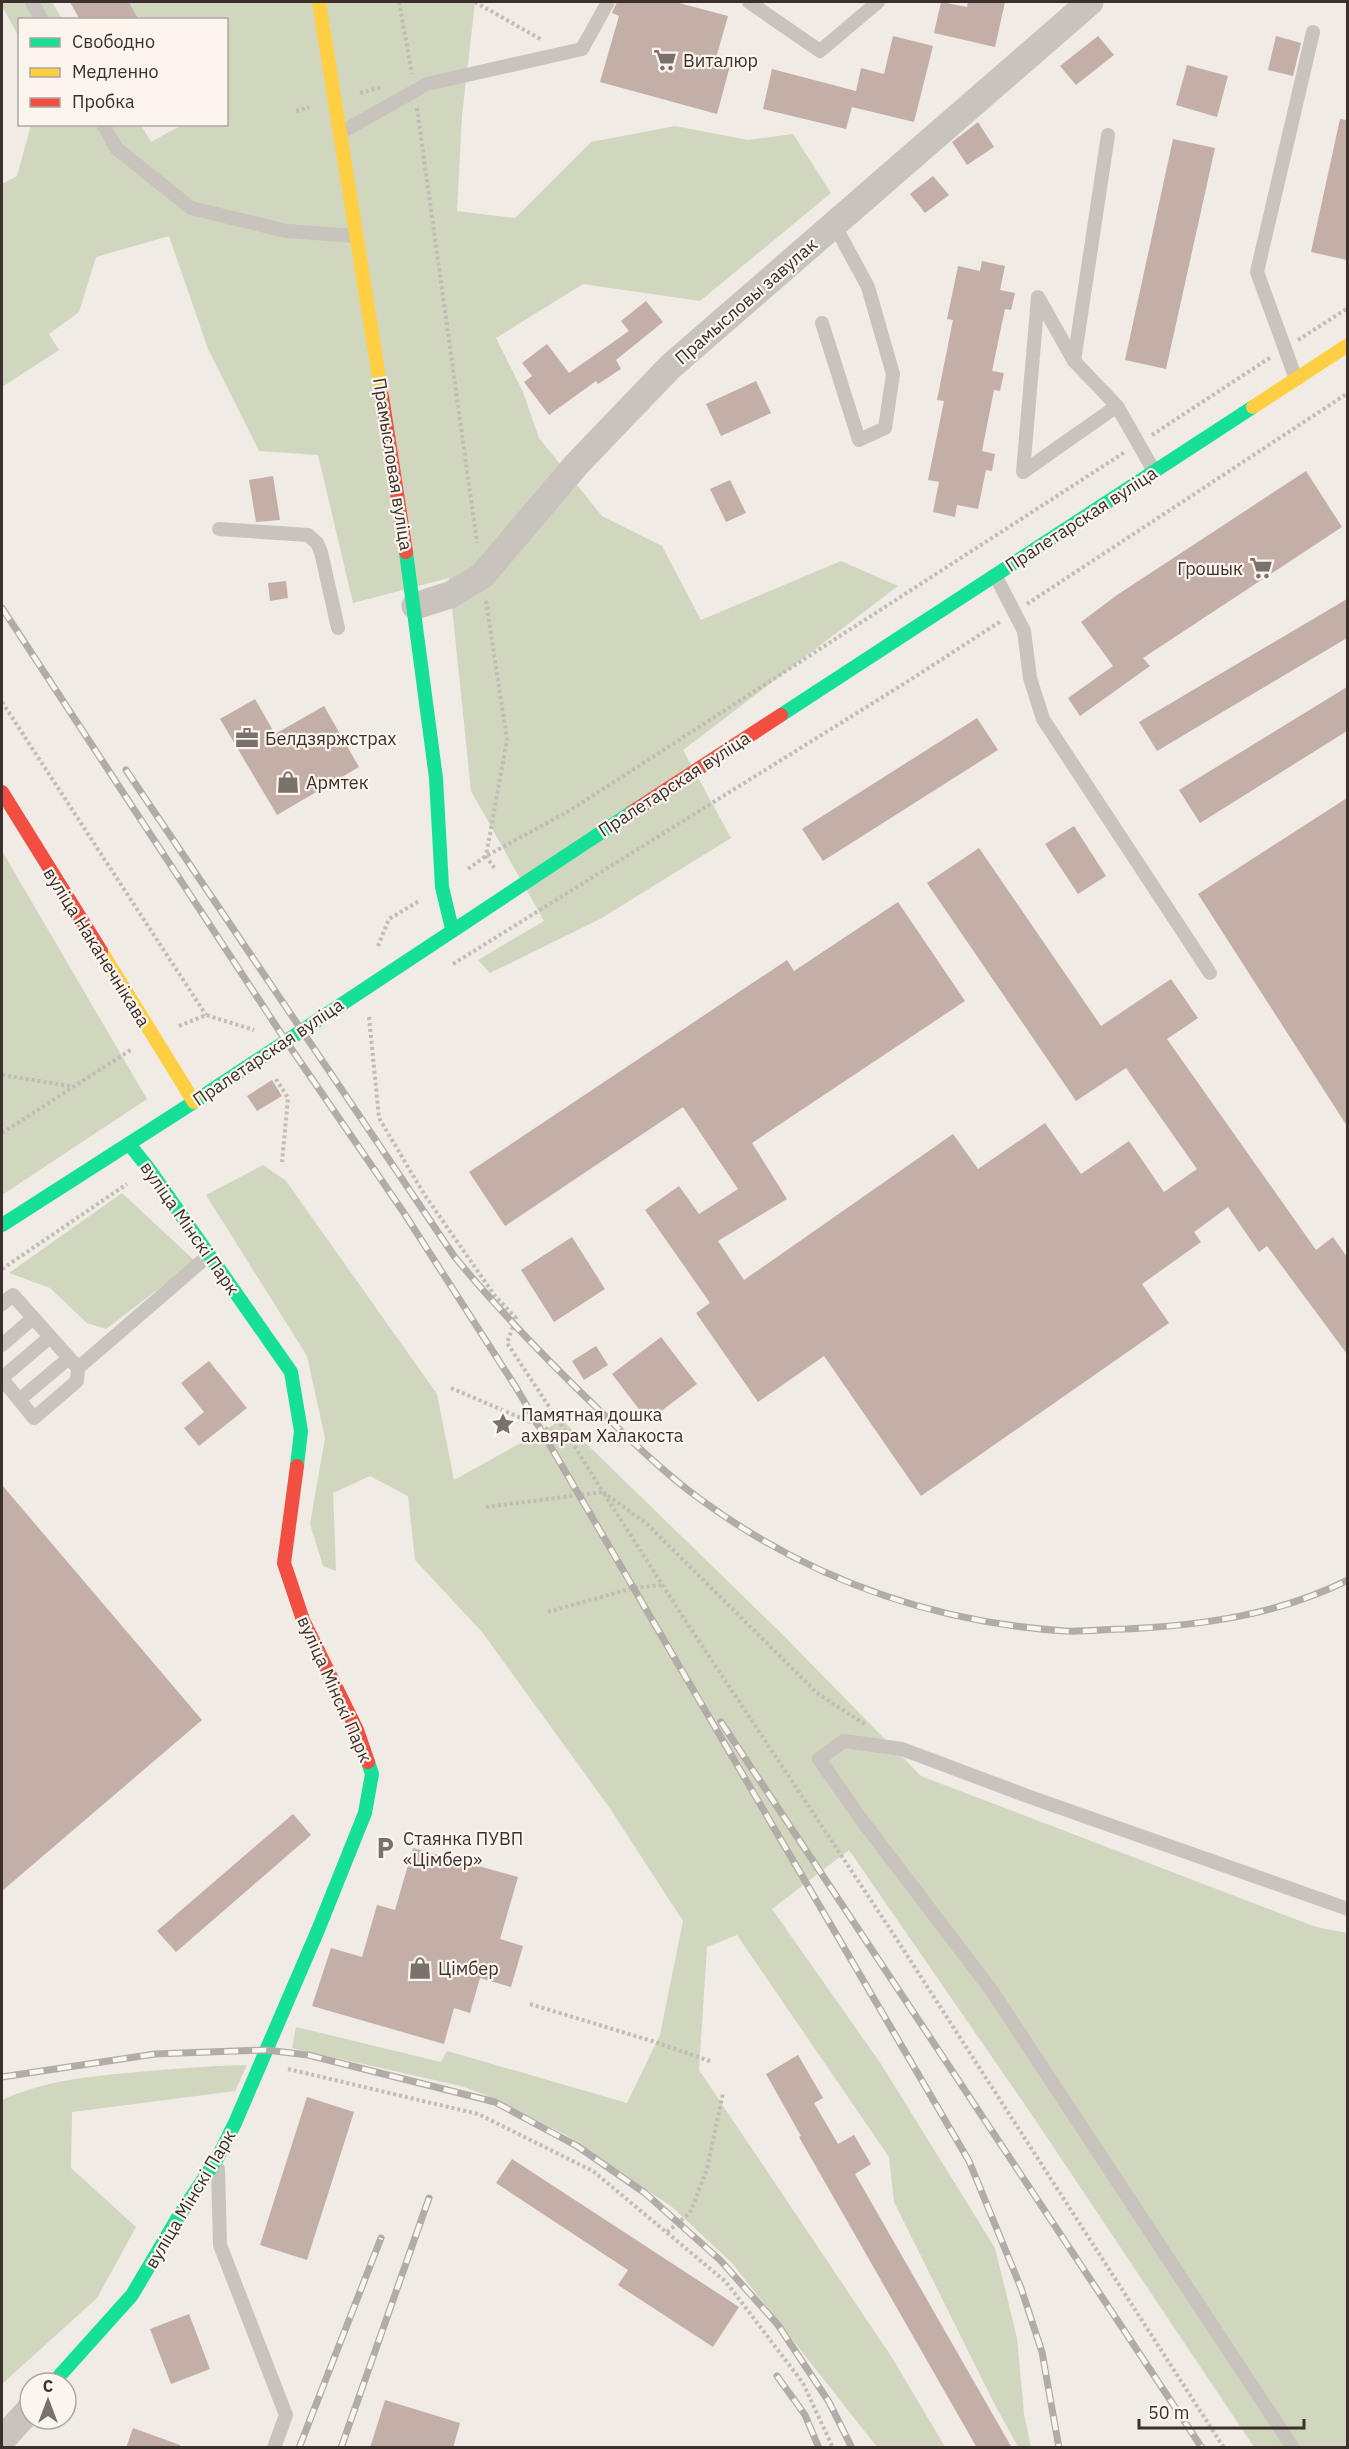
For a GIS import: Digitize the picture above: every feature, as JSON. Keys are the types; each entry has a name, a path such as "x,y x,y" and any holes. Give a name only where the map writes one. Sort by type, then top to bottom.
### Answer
{"main road":[{"name":"Прамысловая вуліца","path":"319,2 415,606 436,778 442,887 452,928"},
{"name":"Пралетарская вуліца","path":"2,1225 194,1102 452,928 1347,345"},
{"name":"вуліца Наканечнікава","path":"2,792 194,1102"},
{"name":"вуліца Мінскі Парк","path":"64,2371 132,2295 177,2219 218,2157 235,2123 318,1930 365,1813 372,1774 357,1730 303,1620 284,1563 301,1431 291,1372 149,1169 129,1144"}],"street":[{"name":"Прамысловы завулак","path":"415,606 450,595 482,576 576,465 670,367 1090,2"},
{"path":"2,2440 18,2422"}],"lane":[{"path":"32,2 41,18"},
{"path":"340,133 427,84 582,49 608,2"},
{"path":"749,2 820,51 878,2"},
{"path":"1296,379 1257,272 1312,32"},
{"path":"104,126 116,148 191,208 286,231 356,236"},
{"path":"1074,361 1108,135"},
{"path":"822,323 859,440 885,428 893,374 868,287 834,224"},
{"path":"1117,406 1023,472 1038,297 1074,361 1117,406 1154,471"},
{"path":"219,529 308,535 317,543 321,552 338,628"},
{"path":"995,575 1024,631 1030,678 1043,719 1210,973"},
{"path":"19,1400 73,1363 209,1255"},
{"path":"2,1304 13,1295 73,1363 77,1381 34,1418 2,1378 50,1337"},
{"path":"2,1345 33,1318"},
{"path":"1293,2448 992,1991 861,1819 819,1759 844,1741 902,1749 1030,1797 1347,1909"},
{"path":"218,2157 220,2245 285,2415 274,2448"}],"path":[{"path":"399,2 415,91 507,740 486,856 527,917"},
{"path":"475,2 563,53"},
{"path":"377,949 389,919 442,887 486,856 569,810 1347,308"},
{"path":"448,967 900,687 1347,393"},
{"path":"2,702 206,1015"},
{"path":"2,1133 71,1086 152,1036 206,1015 259,1031"},
{"path":"360,1022 369,1017 379,1118 424,1194 495,1296 516,1318 507,1343 663,1585 894,1935 1224,2448"},
{"path":"273,1074 288,1098 282,1162"},
{"path":"2,1075 71,1086"},
{"path":"2,1269 149,1169"},
{"path":"451,1388 570,1439"},
{"path":"486,1506 603,1492 647,1524 817,1693 902,1749"},
{"path":"548,1612 633,1588 663,1585"},
{"path":"530,2004 710,2061"},
{"path":"260,2064 319,2075 478,2114 593,2171 726,2282 803,2383 833,2448"},
{"path":"667,2232 690,2214 707,2169 723,2092"}],"green space":[{"path":"2,2 52,2 61,18 18,18 18,35"},
{"path":"129,2 475,2 462,116 457,211 515,218 591,142 675,126 748,140 793,134 831,193 700,301 583,284 496,338 523,392 539,438 602,516 662,546 701,620 841,561 898,586 683,750 731,838 600,919 490,973 478,960 544,921 471,791 449,578 353,603 318,455 259,451 208,349 169,236 96,257 79,312 49,334 59,350 2,387 2,184 17,176 31,126 142,126 151,142 180,126 228,126 228,18 138,18"},
{"path":"2,851 147,1099 2,1195"},
{"path":"263,1165 286,1181 437,1394 454,1480 562,1420 782,1634 921,1776 1316,1927 1347,1933 1347,2447 1254,2447 1032,2115 849,1850 772,1909 881,2064 995,2248 1017,2338 1024,2414 1031,2447 1018,2447 894,2202 889,2157 737,1935 707,1947 699,2070 891,2356 945,2447 877,2447 732,2263 672,2207 566,2135 486,2095 461,2086 292,2048 296,2027 441,2062 447,2051 627,2103 660,2035 683,1921 609,1807 482,1632 415,1560 408,1496 370,1476 333,1493 336,1571 323,1566 310,1524 325,1438 307,1356 206,1195"},
{"path":"122,1193 195,1261 106,1329 87,1323 50,1288 9,1273"},
{"path":"247,2065 235,2091 72,2112 71,2168 136,2227 97,2298 2,2384 2,2100 32,2089 79,2079 172,2069"}],"building":[{"path":"70,2 129,2 138,18 79,18"},
{"name":"Виталюр","path":"617,2 675,2 728,16 716,58 731,62 717,114 600,82 619,16 612,13"},
{"path":"941,2 967,7 968,2 1005,2 995,47 934,33"},
{"path":"893,36 933,46 914,122 852,107 846,129 763,109 772,69 856,91 861,68 884,74"},
{"path":"1098,36 1114,55 1076,85 1060,66"},
{"path":"1276,36 1301,43 1293,76 1268,70"},
{"path":"1187,65 1228,76 1217,117 1176,105"},
{"path":"1340,119 1347,120 1347,260 1311,252"},
{"path":"978,122 994,147 967,165 952,142"},
{"path":"1173,139 1215,148 1166,369 1125,360"},
{"path":"933,176 949,195 925,213 910,194"},
{"path":"982,261 1005,266 1000,290 1015,293 1011,310 1005,309 992,371 1004,373 1000,391 994,390 982,451 995,454 992,471 986,470 978,509 957,505 955,517 933,512 939,482 928,480 944,401 937,400 953,320 947,319 958,266 980,271"},
{"path":"646,301 663,322 616,360 621,369 598,384 596,381 549,415 524,382 532,376 522,363 547,344 569,373 629,331 621,321"},
{"path":"756,381 771,413 721,436 706,404"},
{"path":"1306,471 1342,527 1143,658 1150,666 1080,716 1068,698 1113,666 1081,622 1117,595"},
{"path":"273,476 280,520 256,522 249,480"},
{"path":"730,480 746,513 726,522 710,489"},
{"path":"286,581 288,598 270,601 268,583"},
{"path":"1347,599 1347,638 1157,751 1139,722"},
{"path":"1347,687 1347,731 1200,823 1179,790"},
{"path":"255,699 275,734 324,706 359,767 277,815 220,719"},
{"path":"977,718 998,750 823,861 802,829"},
{"path":"1347,798 1347,1126 1198,894"},
{"path":"1074,826 1106,876 1078,894 1045,844"},
{"path":"979,848 1101,1026 1171,979 1198,1018 1167,1039 1316,1250 1333,1237 1347,1257 1347,1354 1267,1246 1259,1252 1228,1207 1194,1232 1201,1242 1142,1284 1169,1323 921,1496 824,1356 758,1402 696,1313 710,1303 645,1210 679,1186 699,1214 738,1189 683,1107 505,1226 469,1172 787,960 794,971 898,902 965,1001 752,1143 787,1199 718,1241 744,1280 953,1134 978,1169 1045,1123 1081,1174 1129,1141 1164,1192 1197,1169 1126,1068 1076,1101 927,883"},
{"path":"272,1080 282,1096 257,1111 247,1096"},
{"path":"572,1237 605,1289 554,1322 521,1270"},
{"path":"661,1337 697,1384 648,1421 612,1374"},
{"path":"596,1346 608,1365 584,1380 572,1361"},
{"path":"209,1361 247,1408 199,1446 184,1428 204,1412 181,1383"},
{"path":"2,1485 202,1720 2,1891"},
{"path":"293,1814 311,1835 176,1952 157,1931"},
{"name":"Цімбер","path":"413,1848 518,1877 500,1939 523,1946 511,1987 480,1978 470,2013 454,2008 444,2044 312,2006 331,1948 362,1957 377,1905 395,1910"},
{"path":"798,2055 823,2098 814,2103 838,2144 854,2135 871,2164 855,2174 1012,2448 977,2448 799,2137 801,2136 766,2074"},
{"path":"307,2097 354,2112 307,2260 260,2245"},
{"path":"512,2159 739,2307 713,2347 618,2285 628,2270 496,2183"},
{"path":"189,2314 210,2369 171,2384 150,2329"},
{"path":"385,2400 460,2423 453,2448 370,2448"},
{"path":"133,2428 180,2445 180,2448 126,2448"}],"railway":[{"path":"2,608 286,1041 404,1213 517,1389 969,2161 1021,2288 1042,2352 1059,2448"},
{"path":"126,770 454,1256 524,1335 580,1392 661,1468 700,1499 741,1527 828,1574 873,1592 967,1618 1065,1631 1184,1625 1240,1616 1295,1602 1348,1580"},
{"path":"721,1722 1202,2448"},
{"path":"2,2077 155,2054 266,2050 308,2055 495,2102 577,2146 645,2193 720,2260 778,2325 829,2402 852,2448"},
{"path":"341,2448 429,2198"},
{"path":"299,2448 381,2238"},
{"path":"777,2376 805,2415 819,2448"}],"traffic: fast":[{"path":"781,715 1253,407"},
{"path":"406,552 436,778 442,887 452,929"},
{"path":"2,1225 194,1102 632,812"},
{"path":"129,1144 149,1169 291,1372 301,1431 297,1466"},
{"path":"64,2371 132,2295 177,2219 218,2157 235,2123 318,1930 365,1813 372,1774 368,1762"}],"traffic: slow":[{"path":"319,2 382,396"},
{"path":"1253,407 1348,345"},
{"path":"101,951 194,1102"}],"traffic: jam":[{"path":"382,396 406,552"},
{"path":"632,812 781,715"},
{"path":"2,792 101,951"},
{"path":"297,1466 284,1563 303,1620 357,1730 368,1762"}],"place":[{"name":"Виталюр","path":"665,60"},
{"name":"Грошык","path":"1261,568"},
{"name":"Белдзяржстрах","path":"247,738"},
{"name":"Армтек","path":"288,782"},
{"name":"Памятная дошка ахвярам Халакоста","path":"503,1424"},
{"name":"Стаянка ПУВП «Цімбер»","path":"385,1848"},
{"name":"Цімбер","path":"420,1968"}]}
